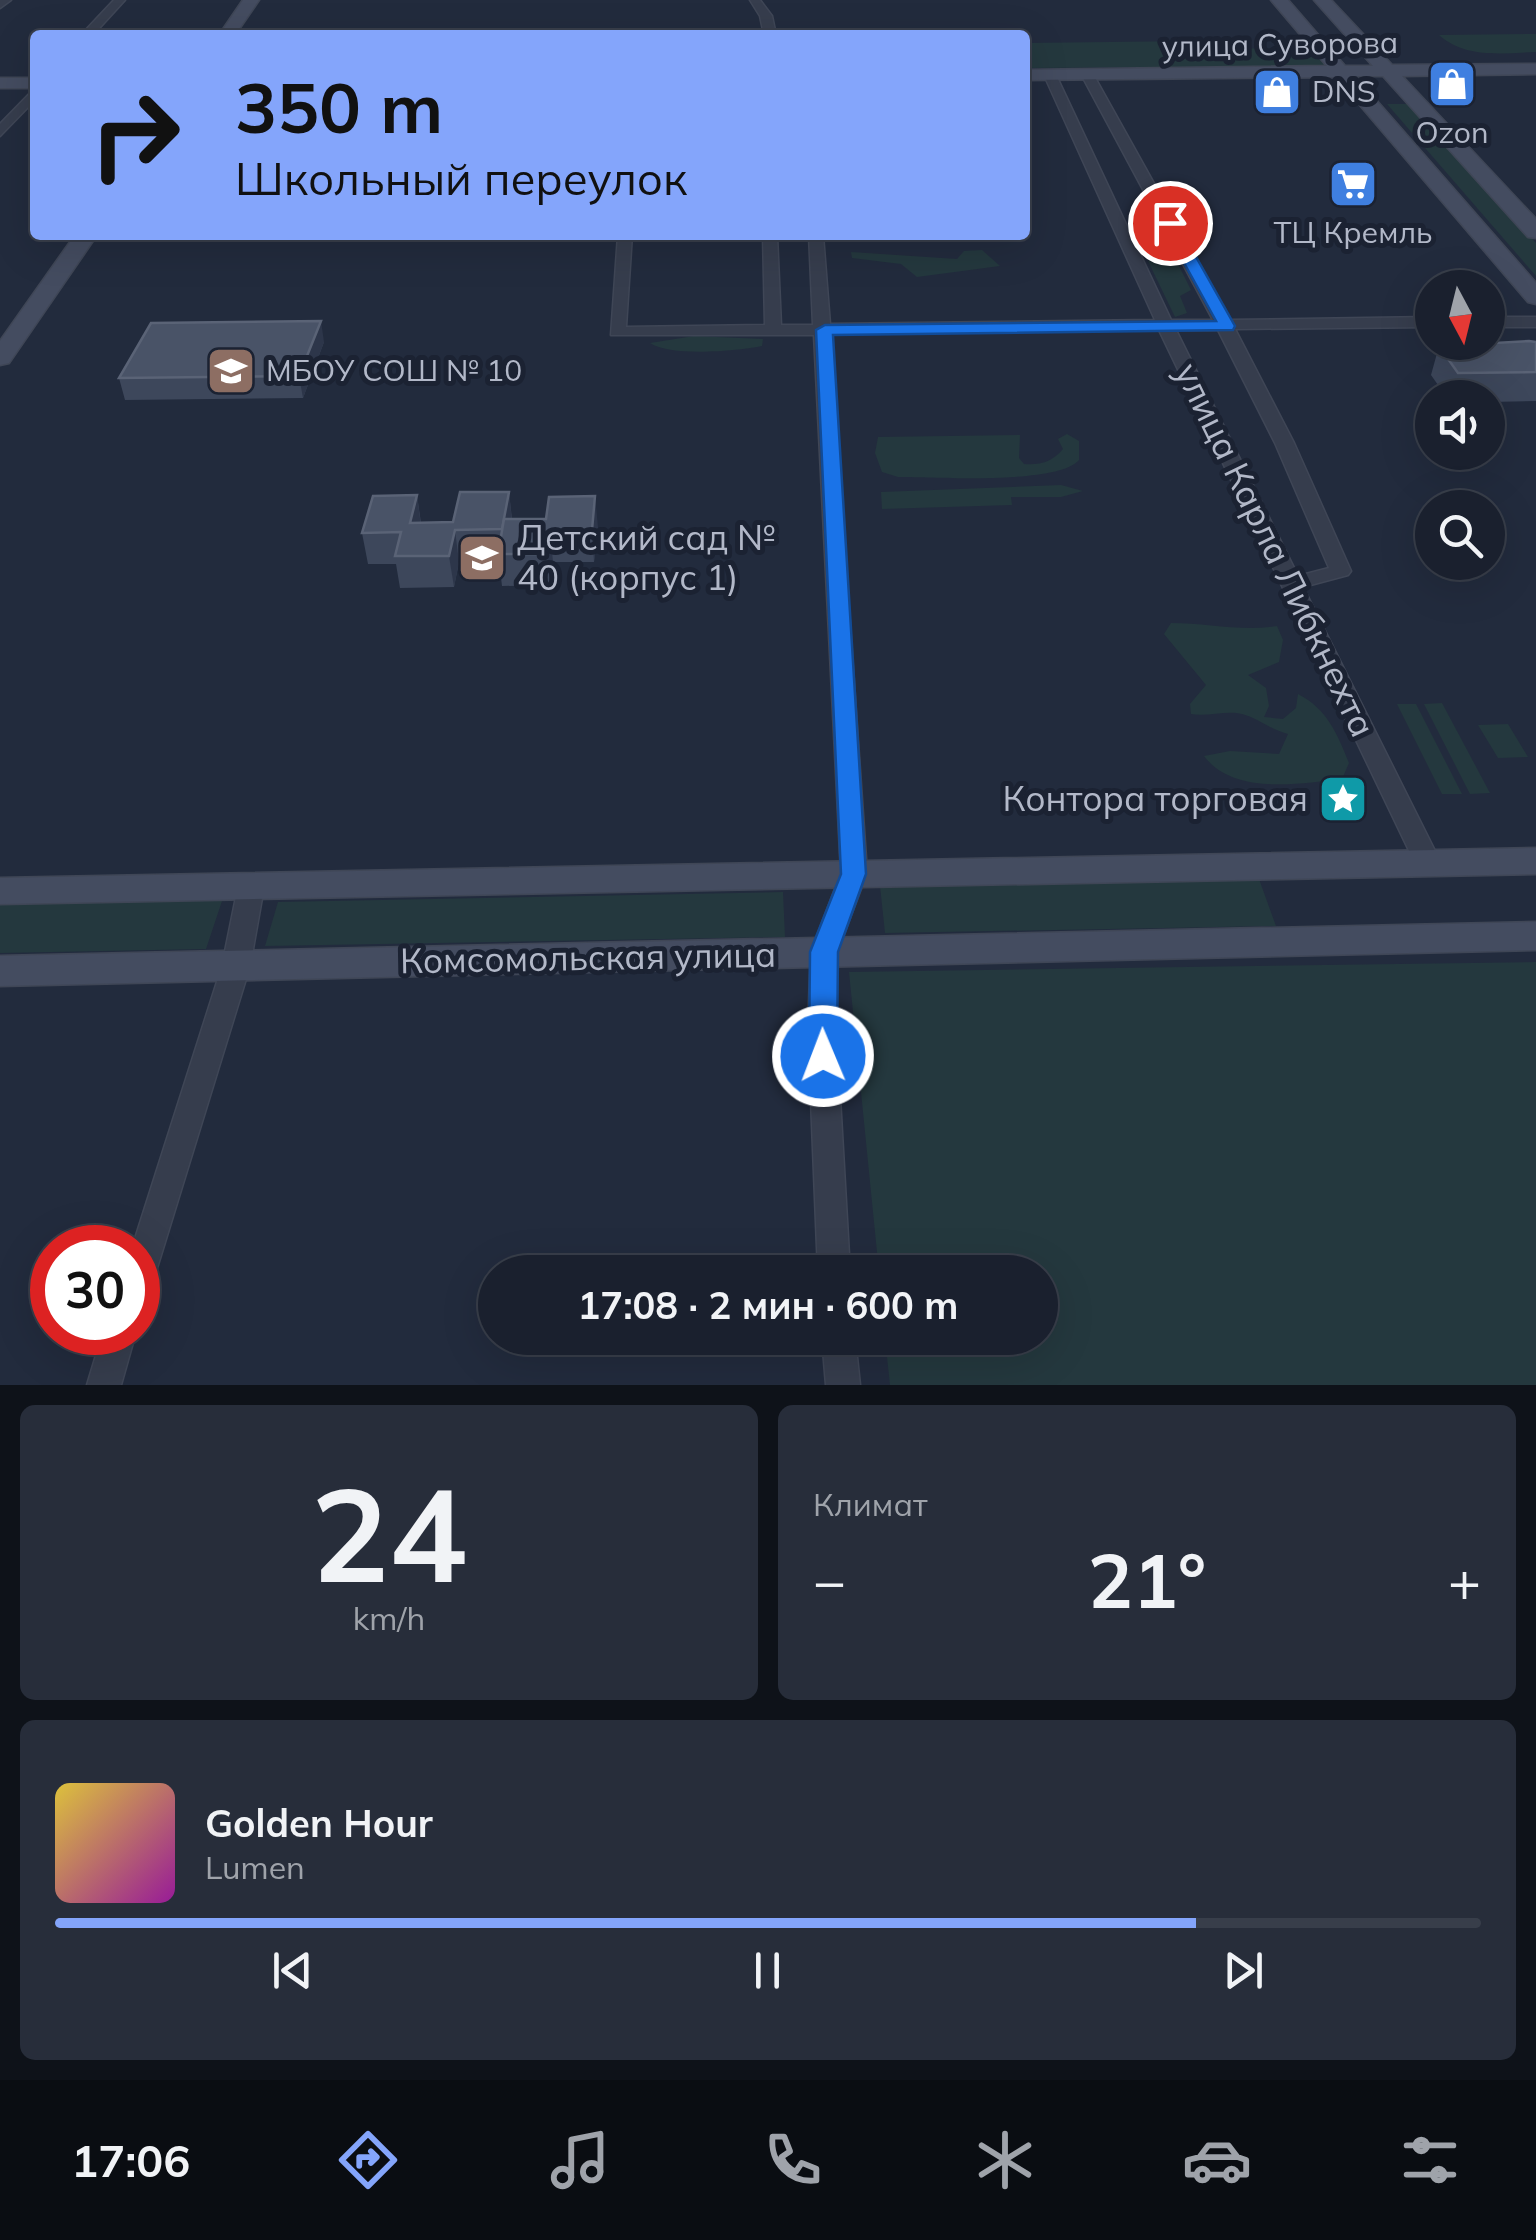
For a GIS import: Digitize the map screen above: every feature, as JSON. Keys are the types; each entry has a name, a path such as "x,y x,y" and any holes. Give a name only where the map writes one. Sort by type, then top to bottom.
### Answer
{"street":[{"path":"0,6 6,0"},
{"path":"92,30 120,0"},
{"path":"231,30 252,0"},
{"path":"755,0 770,30"},
{"path":"1279,0 1536,297"},
{"path":"1322,0 1536,232"},
{"name":"улица Суворова","path":"1030,75 1536,69"},
{"name":"улица Карла Либкнехта","path":"1087,74 1227,326 1302,473 1341,572 1293,582"},
{"name":"улица Карла Либкнехта","path":"1050,75 1166,326 1426,862"},
{"path":"0,83 30,83"},
{"path":"0,132 30,98"},
{"path":"0,358 7,337 82,240"},
{"path":"625,240 618,332 1415,322"},
{"path":"770,240 773,330"},
{"path":"816,240 825,330 854,874 824,952 822,1028 833,1255"},
{"path":"1505,322 1536,322"},
{"path":"0,892 1536,861"},
{"path":"155,1225 236,966 251,886"},
{"name":"Комсомольская улица","path":"0,972 1536,936"},
{"path":"104,1385 113,1355"},
{"path":"840,1355 843,1385"}],"shaded area":[{"path":"1536,34 1536,52 1497,53 1461,48 1439,35"},
{"path":"1193,41 1200,49 1310,48 1326,66 1031,68 1030,43"},
{"path":"1387,104 1408,104 1536,243 1536,276"},
{"path":"982,250 1000,266 917,277 901,264 852,258 851,252 957,259 964,251"},
{"path":"1157,256 1176,260 1191,290 1180,296 1187,313 1175,317 1148,261"},
{"path":"694,336 763,339 762,346 704,352 673,350 650,343"},
{"path":"1067,434 1079,441 1079,460 1067,468 1022,476 898,477 882,472 875,453 878,437 1020,435 1019,458 1024,464 1036,464 1059,453 1063,449 1058,439"},
{"path":"1061,485 1083,491 1061,497 1011,497 1012,505 882,509 881,492"},
{"path":"1171,623 1277,626 1283,640 1279,662 1248,675 1266,688 1269,706 1264,717 1283,719 1296,708 1298,694 1317,707 1330,723 1349,763 1342,779 1267,784 1232,777 1216,768 1204,756 1230,751 1279,754 1288,734 1242,714 1191,714 1190,704 1206,685 1164,634"},
{"path":"1442,703 1490,793 1470,794 1424,704"},
{"path":"1397,704 1416,704 1462,794 1442,794"},
{"path":"1508,724 1528,757 1498,758 1478,725"},
{"path":"1259,879 1276,926 885,933 880,886"},
{"path":"783,892 785,937 265,946 278,902"},
{"path":"223,898 206,949 0,953 0,903"},
{"path":"1536,962 1536,1385 890,1385 887,1355 1058,1355 1058,1255 877,1255 849,972"}],"building":[{"path":"321,321 299,376 119,378 151,323"},
{"path":"1505,342 1536,342 1536,372 1458,373 1449,360 1505,360"},
{"path":"460,492 509,492 502,529 455,530 449,556 395,556 401,532 362,533 373,496 417,495 410,523 453,522"},
{"path":"595,496 592,530 550,531 547,554 498,554 504,519 546,519 549,497"}],"place":[{"name":"Ozon","path":"1452,84"},
{"name":"DNS","path":"1277,92"},
{"name":"ТЦ Кремль","path":"1353,184"},
{"name":"МБОУ СОШ № 10","path":"231,371"},
{"name":"Детский сад № 40 (корпус 1)","path":"482,558"},
{"name":"Контора торговая","path":"1343,799"}],"route":[{"path":"823,1056 824,952 854,874 825,330 1227,326 1170,223"}]}
